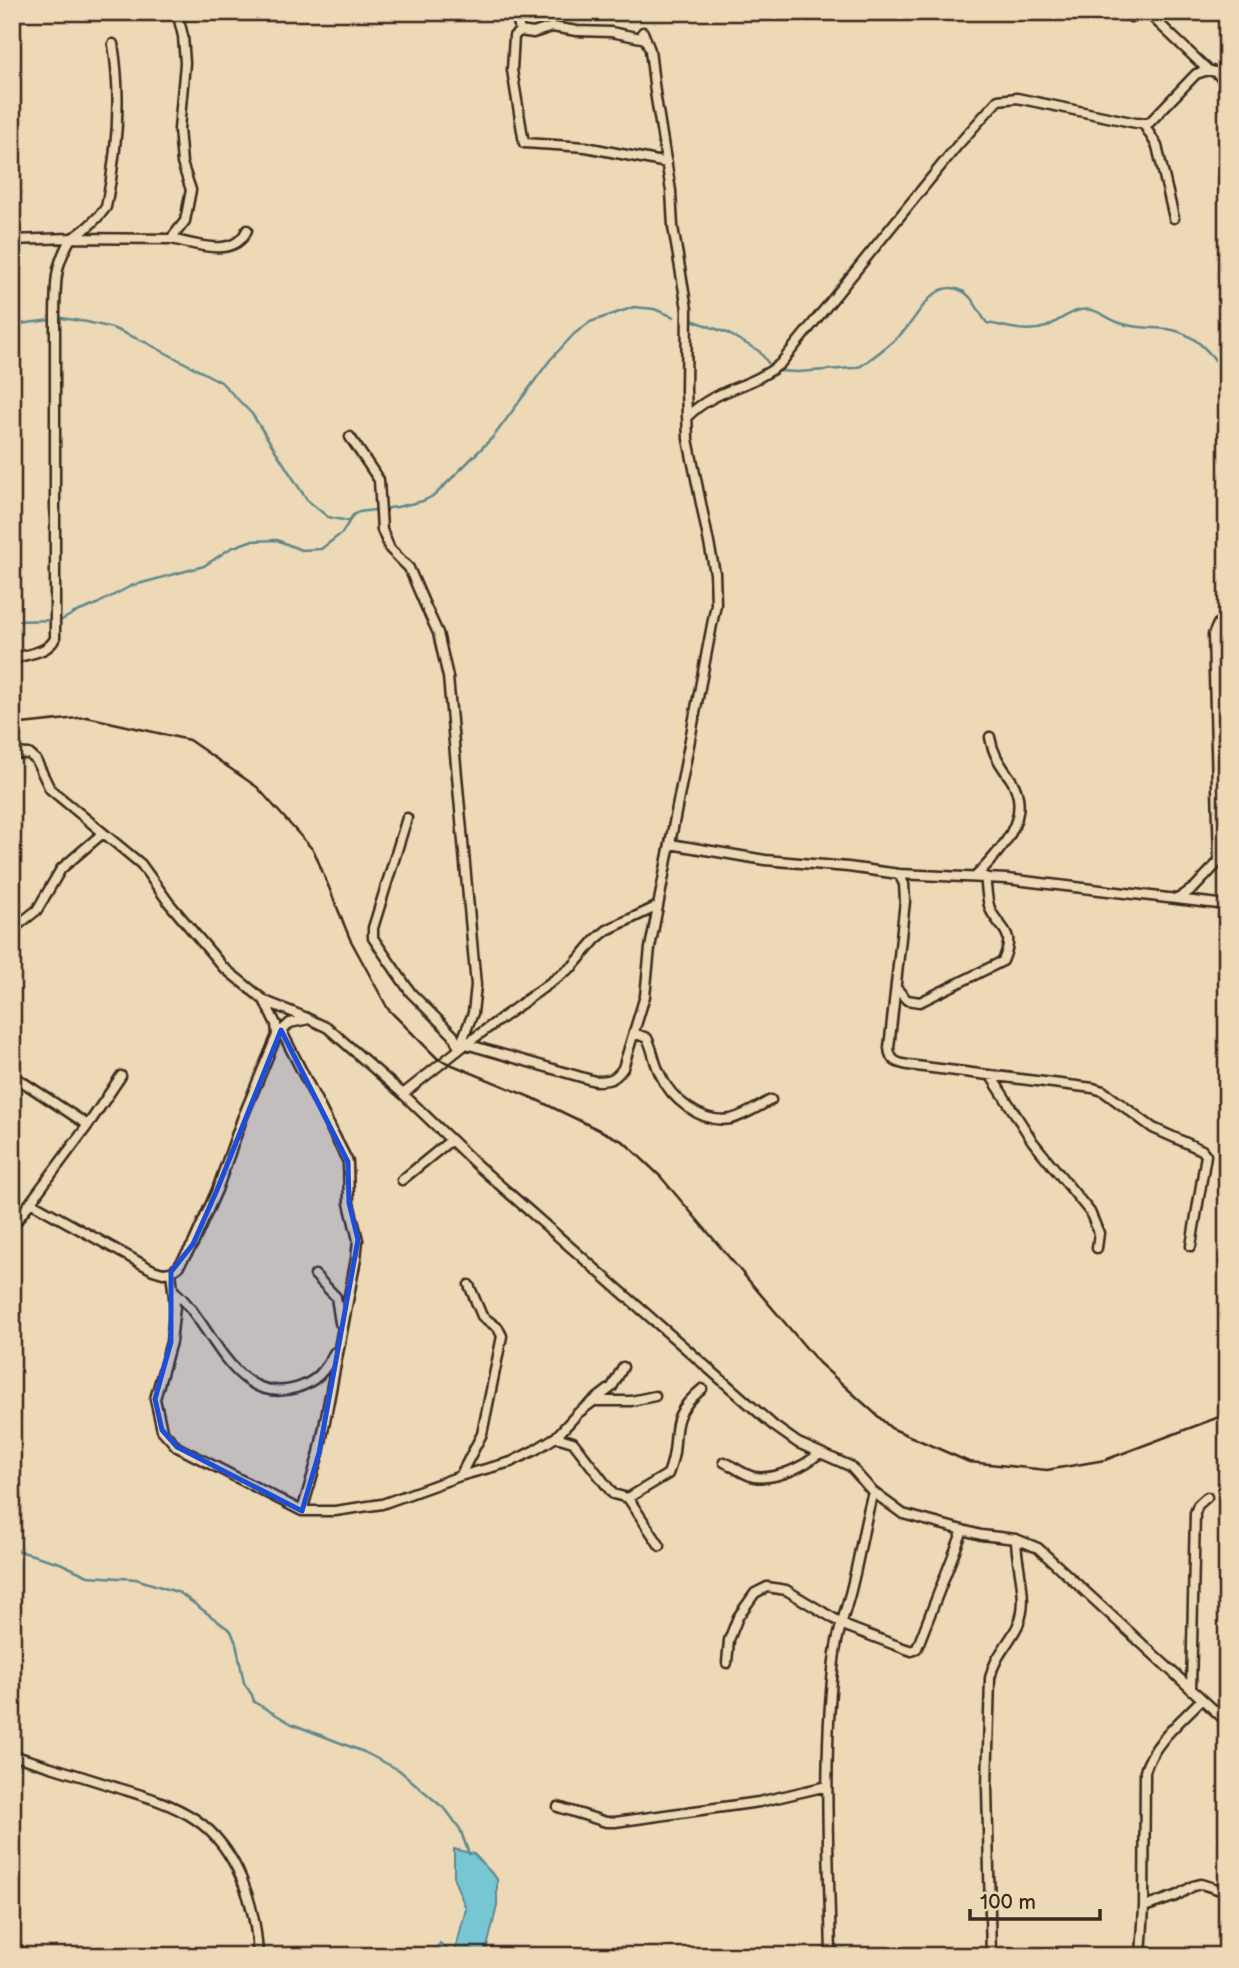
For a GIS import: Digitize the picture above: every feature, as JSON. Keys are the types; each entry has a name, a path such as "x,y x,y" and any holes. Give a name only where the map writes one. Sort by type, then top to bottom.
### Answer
{"street":[{"path":"171,239 185,221 191,190 183,163 178,129 185,63 183,36 177,12"},
{"path":"516,12 520,31"},
{"path":"1131,17 1145,12 1208,70 1227,82"},
{"path":"407,818 373,928 373,938 411,993 453,1035 461,1047 595,1081 616,1078 623,1068 645,996 650,948 716,604 715,573 697,492 687,417 687,309 673,227 671,191 667,163 655,92 650,50 645,35 552,27 533,33 520,31 514,36 512,70 524,143 586,147 667,163"},
{"path":"12,659 45,650 52,645 55,638 56,280 60,258 71,238 99,216 106,206 117,124 117,76 113,44"},
{"path":"687,417 711,397 753,382 780,364 965,136 998,100 1017,98 1143,123 1154,120 1196,74 1208,70"},
{"path":"1143,123 1157,146 1174,218"},
{"path":"12,240 171,239 230,247 243,240 247,230"},
{"path":"351,437 379,480 382,530 390,549 409,568 438,634 448,677 476,985 473,1013 461,1047"},
{"path":"1219,862 1213,635 1218,624 1227,621"},
{"path":"975,877 1014,827 1020,811 1017,792 995,757 990,737"},
{"path":"12,753 29,754 36,760 50,789 141,864 169,903 223,967 265,1001 328,1028 774,1426 798,1443 850,1466 873,1492 903,1514 963,1531 1016,1539 1038,1548 1227,1722"},
{"path":"19,925 37,910 61,869 103,833"},
{"path":"670,844 742,858 899,874 985,877 1227,905"},
{"path":"1179,898 1195,887 1227,853"},
{"path":"899,874 904,884 905,901 890,1056 894,1061 908,1066 1103,1091 1153,1128 1202,1150 1206,1155 1191,1246"},
{"path":"896,988 907,1000 920,1002 1003,961 1008,944 1007,935 1005,927 990,910 985,877"},
{"path":"403,1094 461,1047 573,966 607,930 658,906"},
{"path":"265,1001 279,1033 348,1163 349,1203 358,1241 319,1453 302,1511"},
{"path":"32,1203 153,1270 171,1272 178,1267 193,1244 279,1033 290,1023 309,1019"},
{"path":"634,1033 647,1038 660,1074 674,1096 699,1114 730,1119 771,1100"},
{"path":"12,1075 88,1125"},
{"path":"12,1227 32,1203 121,1076"},
{"path":"991,1076 1033,1142 1090,1212 1099,1233 1097,1248"},
{"path":"402,1180 451,1140"},
{"path":"12,1212 20,1218"},
{"path":"171,1272 175,1306 171,1342 155,1399 162,1430 177,1447 302,1511 335,1511 382,1504 460,1476 511,1462 556,1437 579,1413 612,1387 623,1367"},
{"path":"173,1290 189,1305 239,1373 251,1385 269,1390 290,1390 306,1385 327,1368 339,1337 336,1297 316,1275"},
{"path":"460,1476 482,1434 502,1336 498,1328 482,1316 469,1284"},
{"path":"628,1498 668,1474 681,1409 702,1389"},
{"path":"596,1401 631,1401 654,1396"},
{"path":"556,1437 573,1442 613,1494 628,1498 660,1546"},
{"path":"724,1462 751,1476 767,1476 800,1468 820,1453"},
{"path":"831,1956 827,1786 831,1692 841,1623 873,1492"},
{"path":"1191,1690 1195,1513 1198,1505 1207,1497"},
{"path":"727,1664 732,1628 743,1609 760,1589 767,1587 786,1590 841,1623 912,1651 917,1648 963,1531"},
{"path":"991,1956 987,1787 990,1678 992,1666 1018,1625 1021,1610 1023,1595 1016,1539"},
{"path":"1141,1956 1145,1771 1149,1757 1201,1700"},
{"path":"12,1755 161,1802 196,1819 227,1853 243,1882 257,1931 258,1956"},
{"path":"558,1807 606,1822 615,1822 759,1802 827,1786"},
{"path":"1144,1907 1201,1884 1227,1892"},
{"path":"12,1944 26,1956"}],"highlighted area":[{"path":"281,1030 348,1162 349,1203 358,1240 319,1453 302,1511 177,1447 162,1430 155,1399 171,1342 171,1272 193,1244"}],"water":[{"path":"454,1849 474,1854 497,1879 497,1906 485,1956 431,1956 440,1943 454,1955 466,1909 454,1879"}],"waterway":[{"path":"692,320 727,333 759,351 772,368 778,371 853,368 861,366 883,350 909,325 934,294 950,288 969,296 987,323 1024,330 1046,327 1076,311 1086,309 1126,325 1178,331 1202,346 1227,375"},
{"path":"12,621 62,620 131,586 204,566 231,548 250,541 277,540 301,550 321,549 342,533 353,515 359,512 397,507 423,501 435,495 494,436 550,360 574,334 590,322 634,307 654,309 674,317"},
{"path":"62,318 112,328 145,342 221,382 252,414 307,500 328,517 348,521"},
{"path":"12,325 50,320"},
{"path":"12,1549 60,1563 88,1576 136,1579 180,1593 231,1631 244,1683 254,1702 292,1724 364,1752 399,1770 447,1811 460,1829 469,1854"}],"railway":[{"path":"12,725 87,717 189,740 257,787 314,851 350,939 388,1009 438,1059 537,1100 624,1142 660,1176 819,1363 891,1428 969,1462 1047,1470 1105,1460 1227,1414"}]}
